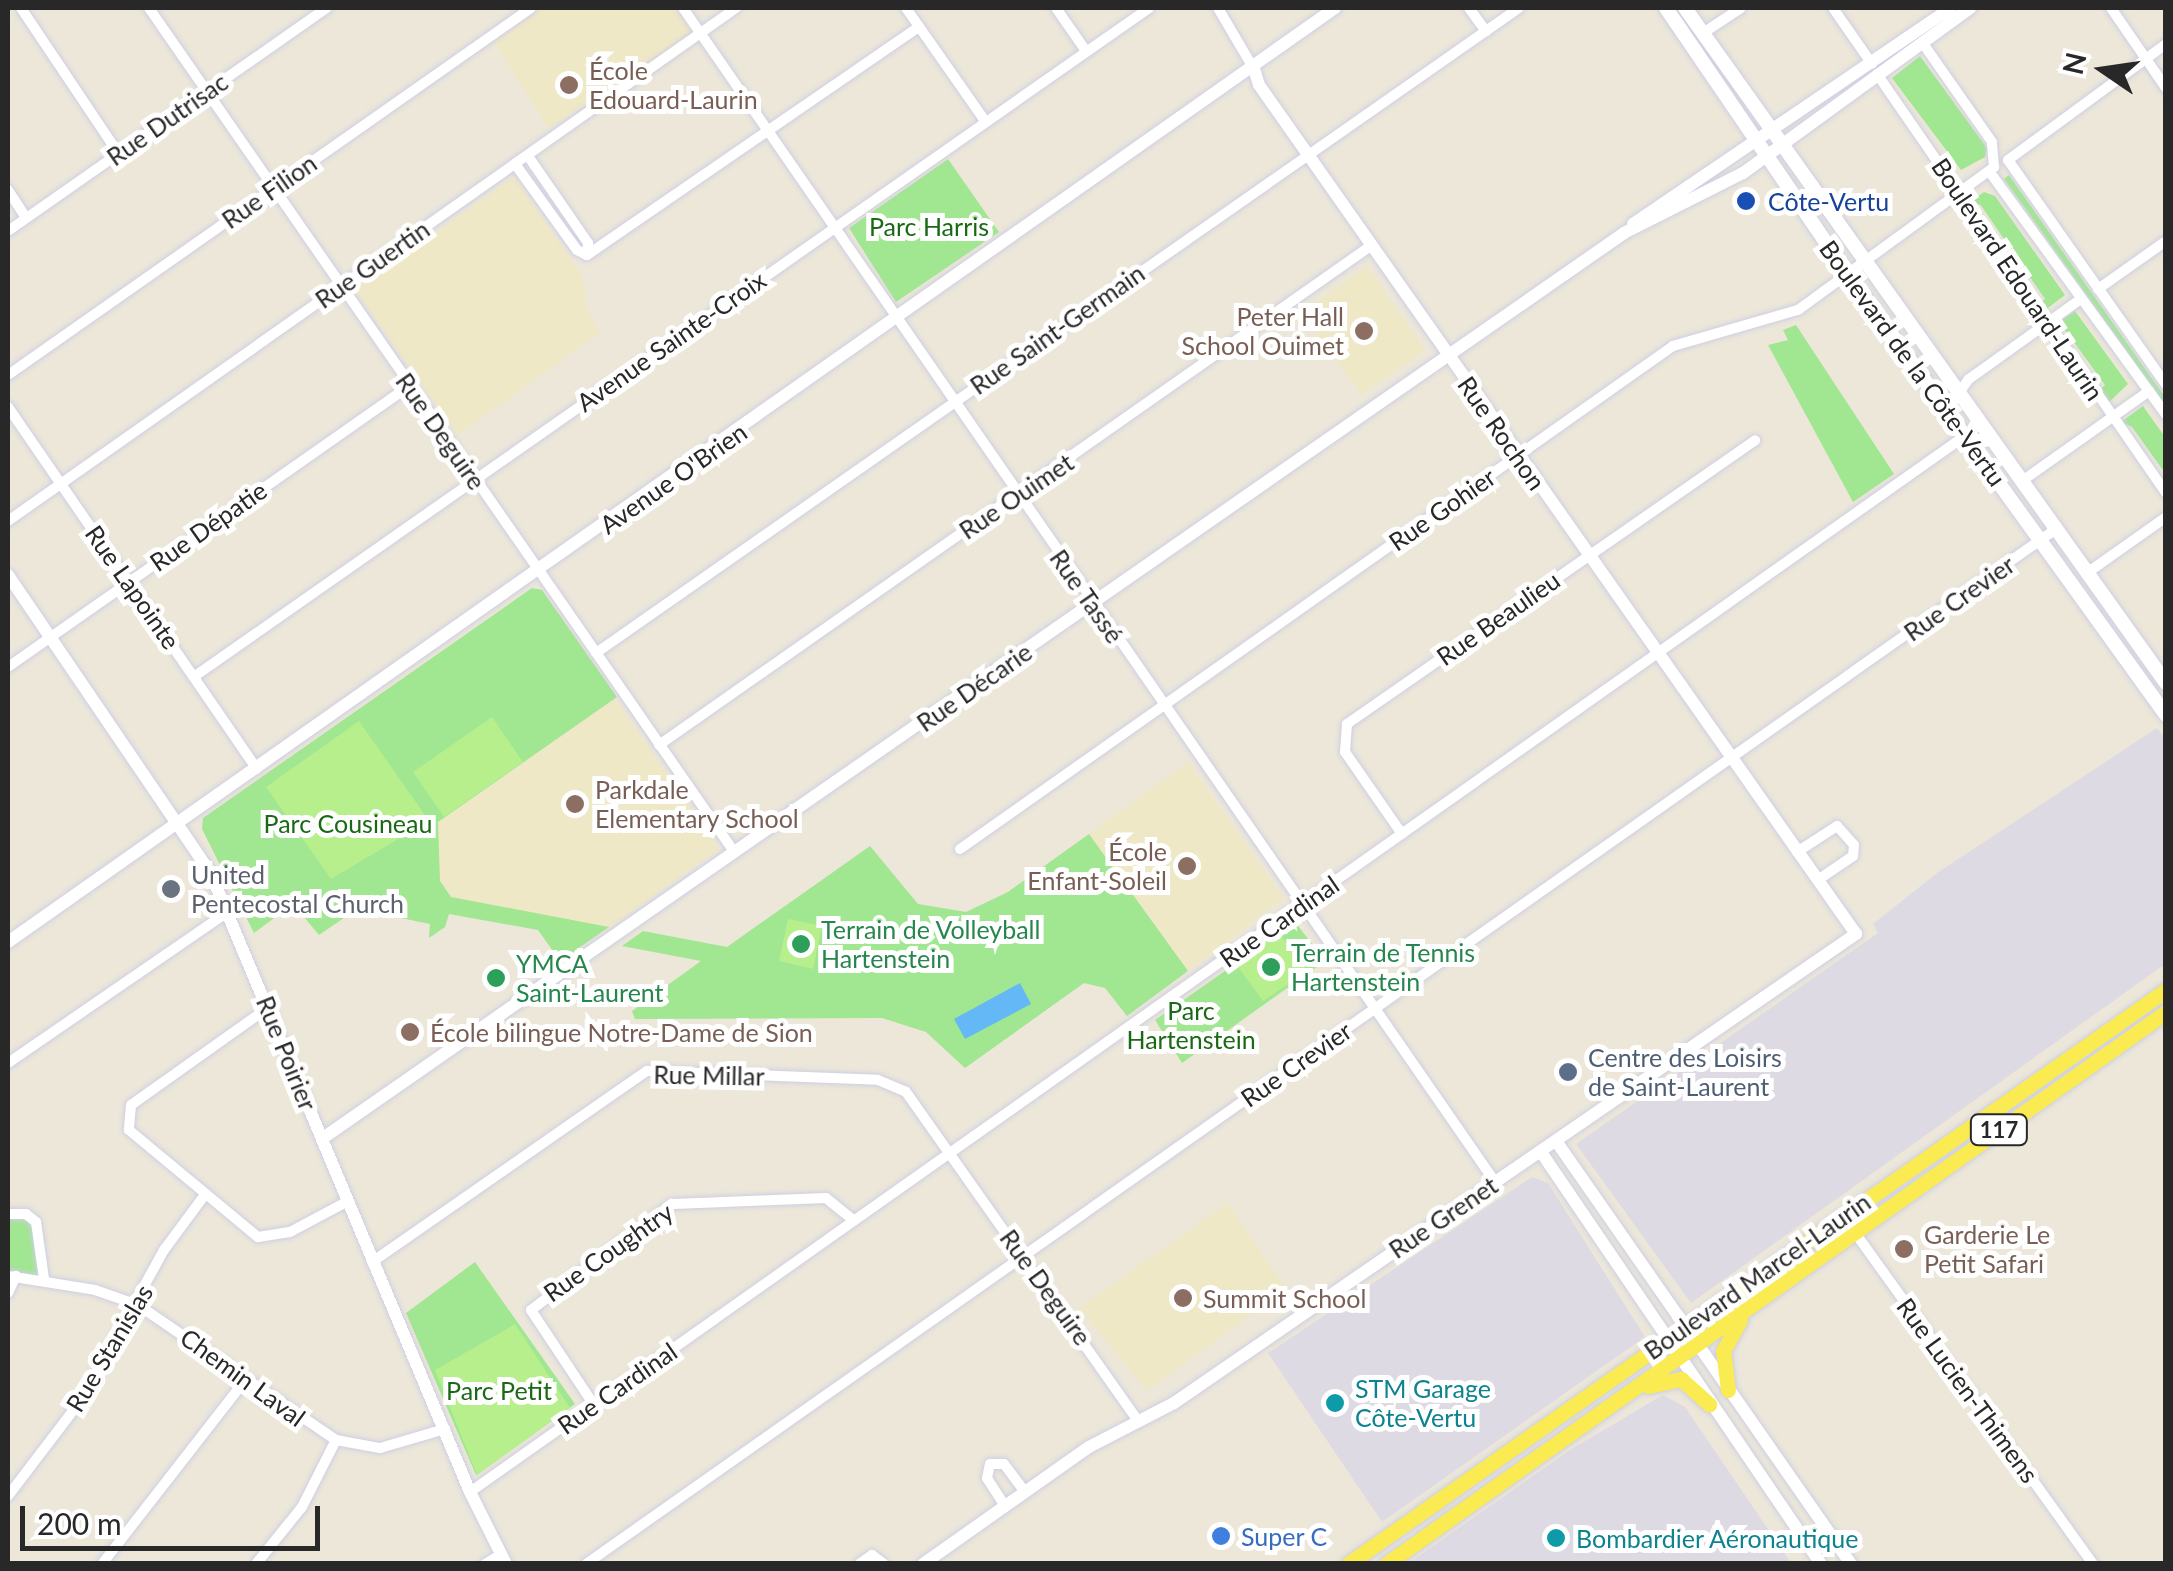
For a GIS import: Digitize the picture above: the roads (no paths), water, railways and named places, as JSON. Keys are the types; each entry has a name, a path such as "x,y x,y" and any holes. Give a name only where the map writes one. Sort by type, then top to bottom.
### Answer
{"main road":[{"name":"Boulevard de la Côte-Vertu","path":"1666,8 1762,150 2040,540 2164,704"},
{"name":"Boulevard de la Côte-Vertu","path":"1686,8 2166,683"},
{"name":"Boulevard Marcel-Laurin","path":"1348,1564 2166,990"},
{"name":"Boulevard Marcel-Laurin","path":"1392,1560 2166,1012"},
{"path":"1728,1390 1724,1345 1761,1300"},
{"path":"1617,1400 1674,1378 1710,1404"},
{"path":"1385,1538 1392,1560"}],"street":[{"path":"21,8 118,154"},
{"name":"Rue Deguire","path":"149,8 735,853"},
{"name":"Rue Dutrisac","path":"8,231 328,8"},
{"name":"Rue Filion","path":"8,375 531,8"},
{"name":"Rue Tassé","path":"682,8 834,227 895,323 1495,1182"},
{"name":"Rue Guertin","path":"8,521 736,8"},
{"path":"906,8 985,121"},
{"path":"1056,8 1086,51"},
{"name":"Avenue Sainte-Croix","path":"195,676 1148,8"},
{"name":"Rue Rochon","path":"1218,8 1308,154 1856,934"},
{"name":"Avenue O'Brien","path":"8,942 895,323 1335,8"},
{"path":"1469,8 1486,31"},
{"name":"Rue Saint-Germain","path":"596,653 1519,8"},
{"path":"1703,32 1740,8"},
{"name":"Boulevard Edouard-Laurin","path":"1833,8 2045,324 2166,493"},
{"path":"1874,69 1951,8"},
{"path":"1874,69 1970,8"},
{"path":"2112,8 2166,88"},
{"path":"528,156 587,255 919,27"},
{"name":"Boulevard Edouard-Laurin","path":"1922,42 1994,146 1997,162 1988,171 2078,301 2166,415"},
{"path":"2165,382 2010,156 2166,44"},
{"name":"Rue Décarie","path":"323,1138 1624,233 1762,150 1874,69"},
{"path":"515,164 554,205"},
{"name":"Rue Gohier","path":"960,849 1682,342 1708,331 1785,316 1988,171"},
{"path":"8,190 26,218"},
{"path":"2098,289 2166,240"},
{"name":"Rue Ouimet","path":"658,744 1372,245"},
{"path":"1947,410 1957,390 2078,301"},
{"name":"Rue Dépatie","path":"8,668 410,386"},
{"path":"2022,481 2148,390"},
{"name":"Rue Lapointe","path":"8,407 257,769"},
{"path":"1966,436 1994,442"},
{"name":"Rue Cardinal","path":"470,1492 1966,436"},
{"name":"Rue Beaulieu","path":"1402,834 1345,752 1347,724 1755,440"},
{"path":"2087,574 2166,517"},
{"name":"Rue Crevier","path":"586,1564 2056,529"},
{"name":"Rue Poirier","path":"8,576 179,822 228,912 372,1262 470,1492 503,1559"},
{"path":"1798,852 1837,826 1854,845 1852,856 1818,880"},
{"path":"8,1064 228,912"},
{"name":"Rue Grenet","path":"923,1564 1025,1492 1139,1422 1541,1152 1856,934"},
{"path":"269,1007 130,1104 126,1118 129,1130 258,1237 272,1238 348,1201"},
{"name":"Rue Millar","path":"372,1262 647,1071 878,1080 906,1092 950,1154"},
{"path":"1556,1141 1677,1331 1680,1354 1710,1404 1821,1564"},
{"path":"1541,1152 1677,1331 1696,1344 1850,1564"},
{"name":"Rue Deguire","path":"950,1154 1139,1422"},
{"name":"Rue Stanislas","path":"8,1496 82,1399 138,1305 164,1250 204,1196"},
{"name":"Rue Coughtry","path":"594,1405 531,1310 672,1204 826,1198 854,1221"},
{"path":"8,1214 26,1214 36,1222 44,1280"},
{"name":"Rue Lucien-Thimens","path":"1844,1216 2093,1564"},
{"path":"8,1293 12,1276"},
{"name":"Chemin Laval","path":"12,1276 44,1280 138,1305 336,1440 380,1448 444,1429"},
{"path":"102,1564 246,1379"},
{"path":"256,1564 302,1507 336,1440"},
{"path":"1005,1506 987,1478 990,1464 1004,1464 1025,1492"},
{"path":"859,1564 872,1555 884,1564"},
{"path":"485,1564 503,1559"}],"water":[{"path":"1020,983 1031,1004 965,1039 954,1019"}],"place":[{"name":"École Edouard-Laurin","path":"569,85"},
{"name":"Côte-Vertu","path":"1746,201"},
{"name":"Peter Hall School Ouimet","path":"1364,331"},
{"name":"Parkdale Elementary School","path":"575,804"},
{"name":"École Enfant-Soleil","path":"1187,866"},
{"name":"United Pentecostal Church","path":"171,889"},
{"name":"Terrain de Volleyball Hartenstein","path":"801,944"},
{"name":"Terrain de Tennis Hartenstein","path":"1271,967"},
{"name":"YMCA Saint-Laurent","path":"496,978"},
{"name":"École bilingue Notre-Dame de Sion","path":"410,1032"},
{"name":"Centre des Loisirs de Saint-Laurent","path":"1568,1072"},
{"name":"Garderie Le Petit Safari","path":"1904,1249"},
{"name":"Summit School","path":"1183,1298"},
{"name":"STM Garage Côte-Vertu","path":"1335,1403"},
{"name":"Super C","path":"1221,1536"},
{"name":"Bombardier Aéronautique","path":"1556,1538"}],"park label":[{"name":"Parc Harris","path":"929,226"},
{"name":"Parc Cousineau","path":"348,823"},
{"name":"Parc Hartenstein","path":"1191,1026"},
{"name":"Parc Petit","path":"499,1390"}]}
